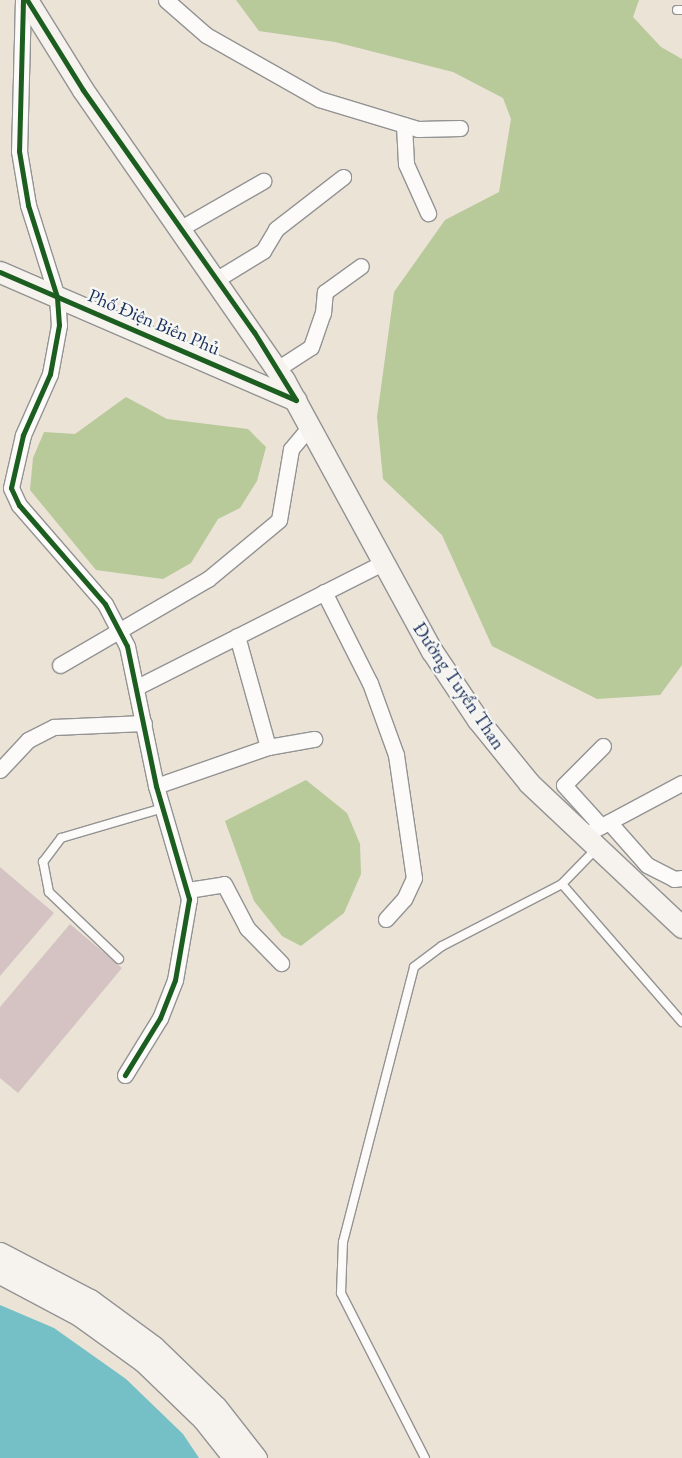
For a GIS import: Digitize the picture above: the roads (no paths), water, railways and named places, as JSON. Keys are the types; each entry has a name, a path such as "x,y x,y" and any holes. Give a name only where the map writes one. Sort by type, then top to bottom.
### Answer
{"street":[{"path":"22,0 19,151 28,205 57,297 57,349 23,434 11,488 19,505 105,604 120,631 139,686 156,786 188,890 189,918 175,980 160,1018 125,1075"},
{"name":"Đường Tuyển Than","path":"27,0 78,82 217,279 277,369 296,400 382,563 432,651 478,720 529,783 597,837 646,893 682,927"},
{"path":"166,0 206,35 319,99 404,125 460,128"},
{"path":"404,125 406,164 428,213"},
{"path":"217,279 262,251 276,229 343,177"},
{"path":"181,228 262,181"},
{"path":"277,369 311,347 316,324 323,313 325,292 361,266"},
{"name":"Phố Điện Biên Phủ","path":"0,272 296,400"},
{"path":"60,665 214,574 279,520 291,449 310,426"},
{"path":"139,686 382,563"},
{"path":"324,592 370,683 396,755 414,878 404,899 386,918"},
{"path":"237,636 268,747"},
{"path":"0,770 28,740 54,727 144,723"},
{"path":"156,786 268,747 314,739"},
{"path":"603,746 564,785 597,837 663,874 682,878"},
{"path":"597,837 682,784"},
{"path":"646,893 663,874"},
{"path":"188,890 224,884 247,928 281,963"},
{"path":"0,1253 90,1300 146,1341 216,1407 256,1458"},
{"path":"0,1272 79,1315 143,1361 203,1419 234,1458"}],"lane":[{"path":"119,959 49,892 43,862 61,838 163,808"},
{"path":"425,1458 341,1293 343,1242 414,968 442,946 562,884 578,869 597,837"},
{"path":"562,884 682,1022"}],"water":[{"path":"0,1305 54,1328 126,1379 183,1434 199,1458 0,1458"}]}
